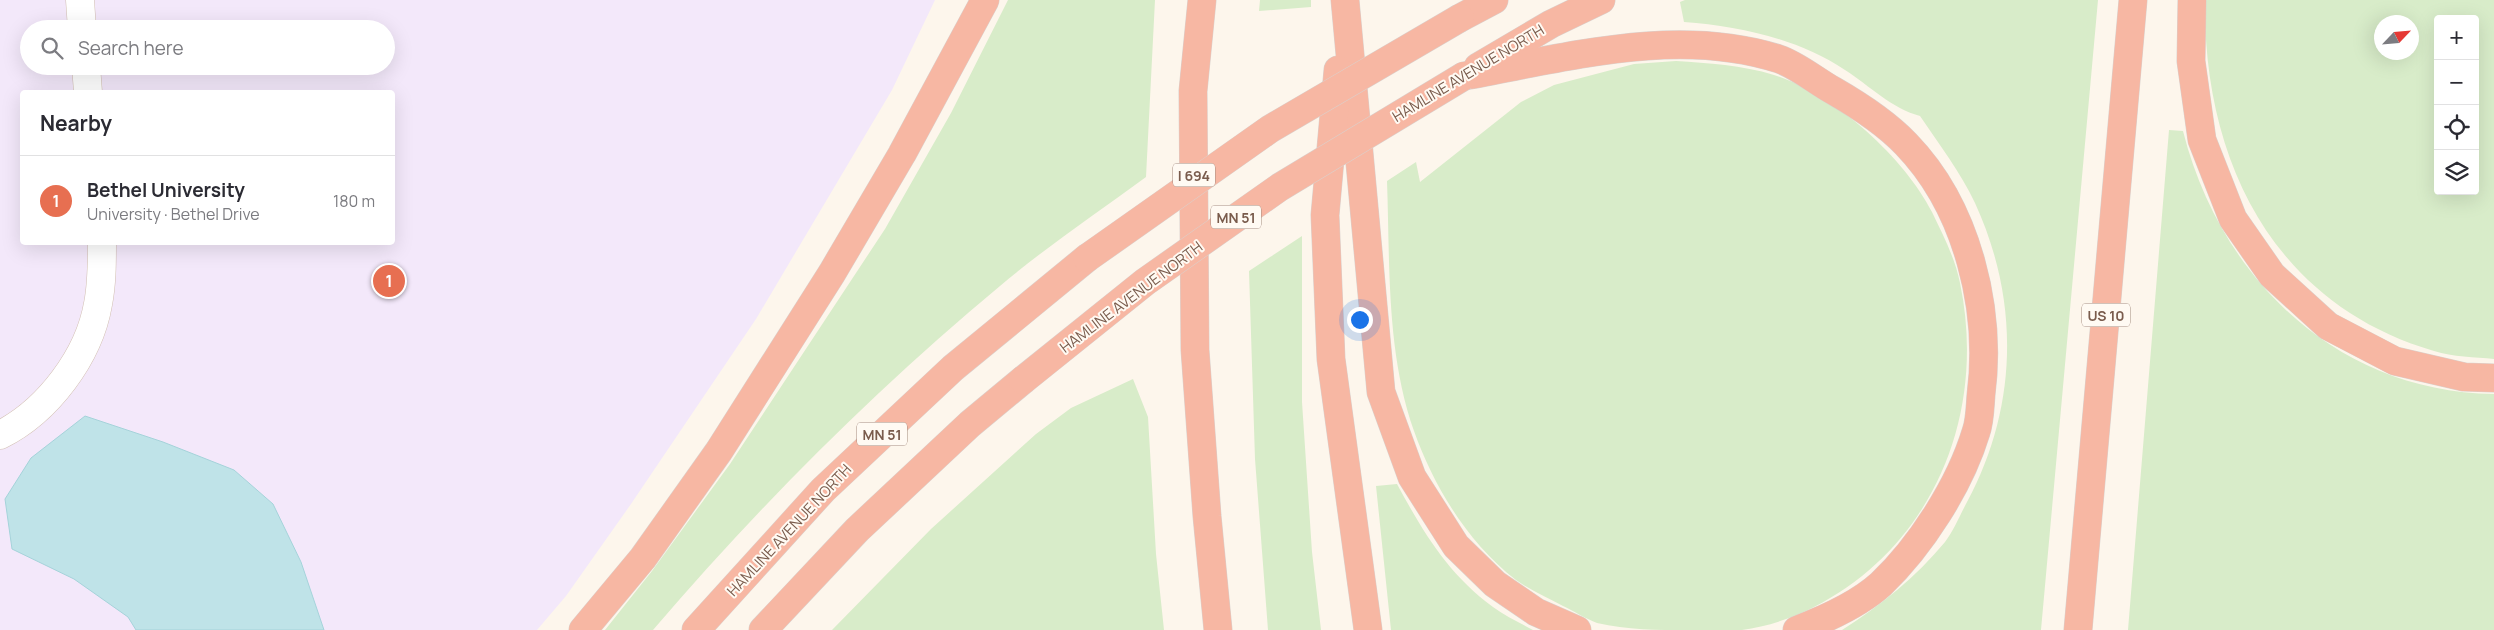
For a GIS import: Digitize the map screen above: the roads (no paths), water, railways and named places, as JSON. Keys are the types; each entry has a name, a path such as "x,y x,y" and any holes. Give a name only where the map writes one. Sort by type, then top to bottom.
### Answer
{"highway":[{"path":"583,630 643,558 719,451 842,256 902,154 984,0"},
{"name":"I 694","path":"1202,0 1193,91 1195,350 1207,516 1218,630"},
{"path":"1345,0 1324,215 1331,359 1368,630"},
{"path":"1345,0 1381,392 1412,477 1456,546 1495,584 1536,612 1577,630"},
{"name":"HAMLINE AVENUE NORTH","path":"696,630 823,490 953,368 1087,258 1270,129 1494,0"},
{"name":"HAMLINE AVENUE NORTH","path":"763,630 857,530 970,424 1145,282 1280,187 1551,24 1601,0"},
{"name":"US 10","path":"2078,630 2133,0"},
{"path":"2192,0 2191,61 2202,140 2233,219 2272,275 2328,326 2395,360 2464,377 2494,378"},
{"path":"1464,76 1639,46 1715,45 1781,59 1871,113 1907,145 1936,184 1961,233 1973,267 1982,317 1985,364 1977,431 1954,484 1932,520 1880,585 1843,610 1797,630"}],"street":[{"path":"80,0 81,20"},
{"path":"87,75 88,90"},
{"path":"0,435 32,414 56,388 78,357 90,333 98,304 102,245"}],"water":[{"path":"85,416 163,442 234,470 273,504 301,562 324,630 136,630 128,617 74,579 12,549 5,499 31,458"}],"place":[{"name":"Bethel University","path":"389,281"}]}
